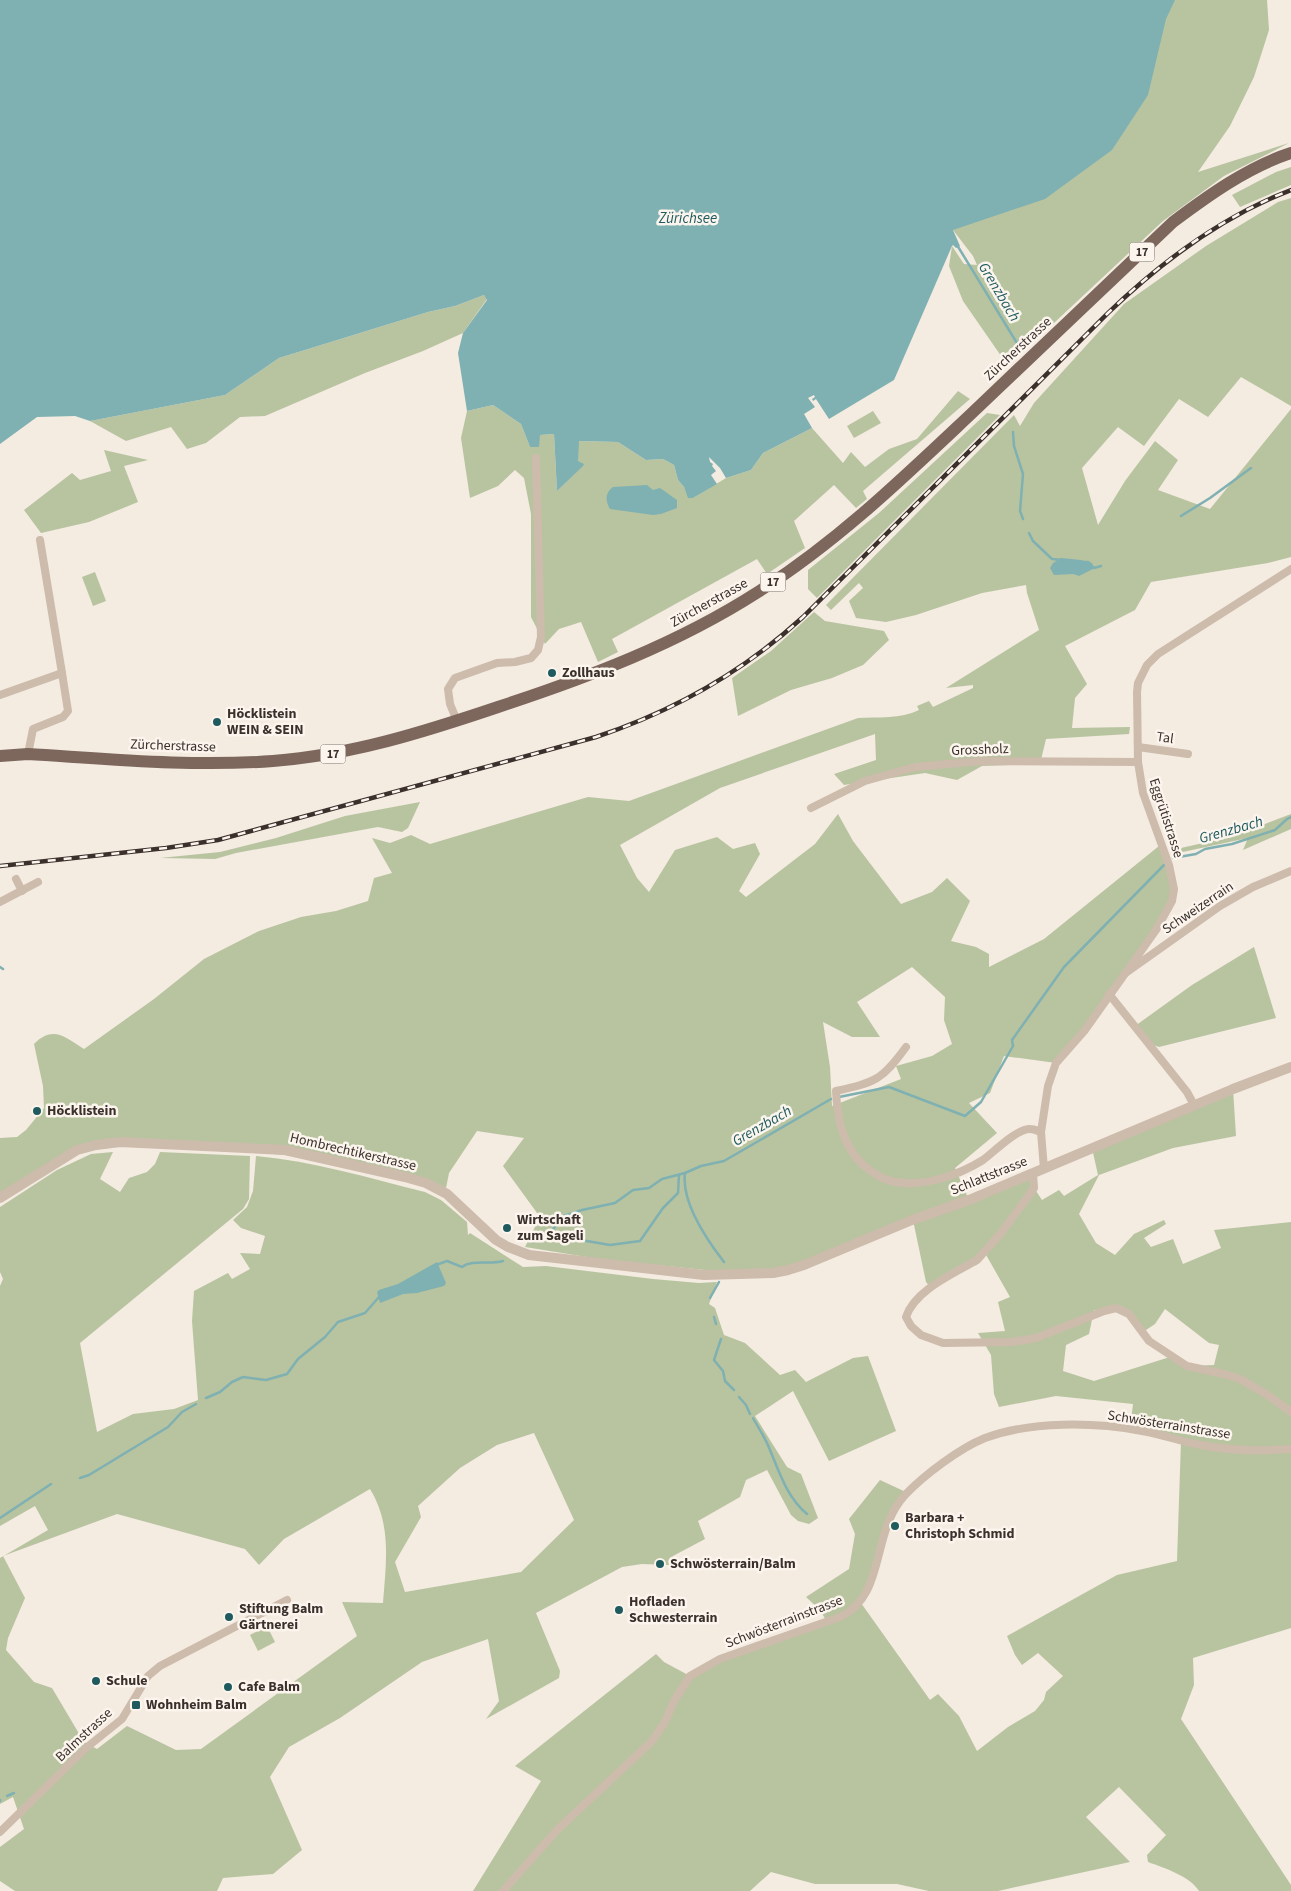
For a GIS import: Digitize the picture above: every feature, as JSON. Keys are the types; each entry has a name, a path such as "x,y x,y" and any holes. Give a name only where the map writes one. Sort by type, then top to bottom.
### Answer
{"main road":[{"name":"Zürcherstrasse","path":"0,756 28,754 201,764 273,761 341,753 393,741 457,721 598,673 650,651 712,620 790,571 853,523 885,495 1173,222 1236,179 1291,153"}],"street":[{"path":"457,721 450,704 448,689 455,678 497,662 514,662 531,658 538,650 541,637 536,458"},
{"path":"28,754 32,729 63,717 68,711 40,540"},
{"name":"Eggrütistrasse","path":"1044,1169 1041,1132 1048,1086 1056,1063 1085,1030 1156,930 1172,901 1174,889 1169,866 1143,793 1138,762 1137,692 1142,672 1152,660 1291,569"},
{"path":"0,695 62,673"},
{"name":"Tal","path":"1138,747 1188,754"},
{"name":"Grossholz","path":"811,808 865,781 915,767 981,761 1138,762"},
{"name":"Schweizerrain","path":"1123,975 1220,906 1253,887 1291,871"},
{"path":"16,879 22,891"},
{"path":"0,902 38,882"},
{"path":"1109,994 1187,1092 1194,1105"},
{"path":"906,1046 885,1073 877,1080 836,1091 836,1112 851,1152 864,1166 878,1176 895,1182 914,1183 932,1180 956,1173 982,1160 1022,1131 1030,1129 1041,1132"},
{"name":"Schlattstrasse","path":"688,1274 773,1273 804,1265 912,1220 969,1200 1033,1174 1194,1105 1276,1071 1291,1067"},
{"name":"Hombrechtikerstrasse","path":"0,1198 78,1150 96,1144 120,1142 285,1150 405,1177 435,1187 456,1201 496,1240 508,1248 521,1253 544,1258 688,1274"},
{"path":"1033,1174 1034,1188 985,1252 977,1260 925,1292 909,1307 906,1317 911,1326 921,1335 943,1343 1012,1342 1036,1338 1116,1308 1129,1314 1149,1341 1187,1366 1240,1379 1266,1394 1291,1412"},
{"name":"Schwösterrainstrasse","path":"503,1891 556,1831 652,1741 665,1722 674,1701 690,1676 720,1660 840,1617 857,1606 870,1586 885,1530 897,1505 912,1489 963,1449 1005,1432 1041,1427 1083,1425 1142,1431 1210,1447 1244,1450 1291,1449"},
{"name":"Balmstrasse","path":"0,1832 86,1748 122,1718 150,1673 287,1600"}],"green space":[{"path":"1166,0 1267,0 1269,30 1254,77 1230,126 1198,172 1289,143 1224,176 1163,221 1008,366 963,301 949,266 952,246 964,264 977,265 973,256 953,230"},
{"path":"1291,167 1291,185 1240,207 1232,195 1276,172"},
{"path":"1291,198 1291,406 1241,377 1208,417 1179,399 1144,446 1118,427 1082,468 1098,525 1125,481 1155,441 1178,460 1158,490 1210,509 1291,409 1291,557 1268,563 1151,582 1135,610 1065,646 1087,684 1075,698 1072,728 1130,727 1129,734 1046,739 1040,764 982,766 957,780 925,773 844,785 834,774 876,760 875,734 720,788 620,845 637,878 649,892 675,850 717,837 733,849 755,843 760,854 739,891 746,897 815,844 838,814 853,841 901,904 932,892 947,878 970,901 951,941 976,947 989,954 989,967 1044,939 1159,846 1167,857 1172,901 1123,975 1056,1063 1004,1056 990,1093 969,1103 997,1133 955,1168 969,1200 1033,1174 1034,1188 1042,1200 1059,1190 1064,1196 1098,1175 1092,1148 1233,1089 1236,1136 1173,1148 1099,1175 1079,1214 1096,1243 1115,1255 1134,1234 1164,1220 1166,1224 1144,1238 1151,1247 1173,1239 1183,1264 1221,1248 1214,1230 1291,1222 1291,1628 1193,1658 1194,1685 1181,1719 1291,1885 1291,1891 1199,1891 1183,1877 1148,1862 1147,1855 1166,1835 1119,1787 1086,1817 1130,1862 998,1891 929,1891 897,1884 815,1884 771,1872 750,1891 473,1891 541,1781 515,1766 656,1654 664,1662 690,1676 720,1659 827,1622 820,1610 806,1597 849,1569 855,1534 849,1519 880,1480 908,1493 900,1502 861,1603 930,1700 938,1694 959,1716 977,1751 1008,1727 1035,1711 1044,1700 1046,1692 1063,1676 1038,1653 1022,1665 1015,1655 1007,1636 1117,1575 1177,1561 1181,1441 1130,1429 1133,1404 1056,1396 999,1407 994,1394 991,1355 978,1333 1005,1331 998,1302 1010,1297 985,1253 931,1288 926,1282 913,1220 804,1265 743,1274 599,1259 525,1247 540,1217 503,1166 524,1138 477,1131 449,1173 446,1188 351,1161 109,1139 0,1193 0,1138 17,1137 26,1130 44,1108 43,1086 34,1044 41,1038 53,1034 65,1037 84,1049 154,999 204,959 259,931 301,917 336,911 368,901 374,878 392,873 372,838 390,843 411,835 430,844 588,797 629,801 858,718 889,717 912,713 919,710 917,706 929,701 933,707 973,688 973,685 946,688 1039,630 1026,585 982,593 916,615 886,622 856,618 849,601 863,588 859,583 831,610 826,605 1014,415 1020,426 1034,403 1124,304 1206,246 1278,202","holes":["912,967 945,997 944,1020 952,1044 932,1056 896,1066 901,1079 832,1106 830,1067 823,1022 852,1037 880,1037 857,1002","1117,1308 1143,1332 1155,1324 1165,1309 1209,1343 1219,1345 1214,1365 1187,1366 1173,1356 1094,1381 1063,1371 1066,1345 1089,1334 1094,1310 1104,1311"]},
{"path":"484,295 487,299 463,333 265,416 240,417 206,443 187,449 171,427 126,441 90,421 225,395 279,358 428,312 455,306"},
{"path":"958,391 970,399 863,491 867,499 856,508 834,485 794,521 805,548 767,574 757,559 612,639 618,652 598,662 581,622 559,629 545,644 531,617 531,514 524,478 515,470 498,486 470,498 461,438 467,411 493,405 521,424 530,447 540,435 554,434 557,491 583,465 578,461 578,441 618,442 646,460 663,459 674,465 678,480 689,498 693,498 726,478 751,470 763,453 812,428 843,463 851,452 865,467 889,449 917,439"},
{"path":"873,411 881,423 854,438 847,426"},
{"path":"987,413 1000,415 817,598 808,589 808,570 879,513"},
{"path":"104,450 148,460 124,466 138,502 89,522 41,533 24,510 72,473 80,480 111,471"},
{"path":"95,572 106,601 93,606 82,577"},
{"path":"814,612 825,621 884,631 889,640 863,665 832,678 791,690 738,716 732,678 771,651"},
{"path":"420,802 408,828 402,832 378,827 236,853 215,859 160,858 220,852 276,838 345,816"},
{"path":"1291,814 1291,829 1243,850 1248,838 1178,853 1181,848 1234,836"},
{"path":"1254,947 1276,1018 1159,1047 1148,1043 1135,1026 1192,985"},
{"path":"113,1152 100,1179 120,1192 129,1178 147,1172 155,1164 160,1152 250,1156 249,1199 243,1209 80,1343 97,1432 133,1414 174,1409 198,1400 192,1321 194,1291 228,1273 232,1279 250,1269 240,1253 260,1254 265,1236 241,1228 233,1220 247,1207 253,1191 256,1156 320,1166 425,1192 441,1200 467,1222 468,1235 470,1233 523,1267 546,1266 653,1279 699,1283 717,1282 709,1304 715,1308 724,1335 745,1343 780,1375 795,1370 806,1382 853,1358 868,1356 896,1431 829,1461 793,1391 755,1416 787,1467 801,1474 818,1518 809,1524 798,1521 791,1515 767,1470 746,1480 740,1497 698,1521 705,1539 673,1556 669,1565 642,1564 622,1567 536,1613 560,1671 559,1678 486,1719 499,1701 488,1639 422,1662 340,1718 289,1747 270,1777 302,1850 273,1874 223,1878 217,1891 15,1891 0,1881 0,1847 24,1829 13,1797 0,1804 0,1558 3,1556 25,1598 8,1638 6,1650 34,1682 52,1688 84,1742 97,1749 127,1726 176,1750 201,1749 357,1636 342,1602 383,1603 386,1559 385,1530 382,1516 370,1489 284,1539 259,1565 245,1549 117,1514 4,1556 48,1530 35,1506 0,1526 0,1286 3,1279 0,1272 0,1207 57,1170 91,1154","holes":["534,1433 574,1520 521,1572 405,1592 395,1562 421,1517 418,1506 460,1468 497,1445"]},
{"path":"267,1626 275,1642 258,1651 250,1635"}],"water":[{"name":"Zürichsee","path":"0,0 1175,0 1166,19 1148,95 1112,150 1045,199 953,230 960,246 956,248 952,246 894,380 829,419 816,399 813,401 814,395 808,398 815,407 804,414 812,428 763,453 751,470 726,478 720,468 709,457 716,471 711,475 717,484 693,498 688,498 684,487 678,480 674,465 663,459 646,460 618,442 579,441 578,461 584,464 557,491 554,434 540,435 539,447 530,447 521,424 493,405 467,411 458,353 463,333 487,300 484,295 455,306 428,312 279,358 225,395 90,421 75,416 37,417 0,444"},
{"path":"647,485 653,490 660,488 677,500 677,508 653,515 610,509 607,497 608,492 613,487"},
{"path":"1061,558 1092,563 1093,569 1079,576 1073,574 1054,575 1050,568 1053,563"},
{"path":"437,1262 446,1283 444,1286 417,1293 403,1294 380,1303 377,1292 379,1290 398,1284"}],"waterway":[{"name":"Grenzbach","path":"957,245 1020,348"},
{"name":"Grenzbach","path":"1013,432 1014,446 1023,474 1020,511 1023,519"},
{"name":"Grenzbach","path":"1181,516 1210,498 1251,468"},
{"name":"Grenzbach","path":"1029,533 1033,541 1052,559 1062,560"},
{"name":"Grenzbach","path":"1084,562 1088,562 1094,568 1101,566"},
{"name":"Grenzbach","path":"1173,858 1196,854 1205,849 1232,844 1275,830 1291,817"},
{"path":"839,1097 889,1087 965,1116 981,1102 1013,1046 1012,1040 1064,967 1164,865"},
{"name":"Grenzbach","path":"724,1262 703,1232 691,1209 685,1185 685,1173 701,1166 724,1161 831,1099"},
{"path":"533,1242 549,1236 561,1217 582,1210 615,1203 633,1190 649,1188 662,1179 685,1173"},
{"path":"575,1239 610,1245 640,1241 663,1208 678,1193 679,1175"},
{"path":"436,1265 447,1261 462,1267 471,1263 503,1261"},
{"path":"710,1298 719,1282"},
{"path":"206,1398 220,1392 232,1382 243,1377 266,1380 287,1374 298,1359 325,1337 338,1322 365,1313 379,1297"},
{"path":"714,1317 716,1324"},
{"path":"721,1339 714,1360 723,1371 725,1381 734,1390"},
{"path":"739,1397 746,1405 750,1414"},
{"path":"80,1478 89,1475 168,1427 182,1412 196,1404"},
{"path":"753,1418 789,1493 807,1514"},
{"path":"0,1518 51,1484"},
{"path":"7,1796 14,1793"}],"railway":[{"path":"0,866 166,848 218,840 596,737 625,727 680,702 732,672 780,637 803,617 1128,294 1171,258 1217,227 1240,213 1291,190"}],"place":[{"name":"Zollhaus","path":"552,673"},
{"name":"Höcklistein WEIN & SEIN","path":"217,722"},
{"name":"Höcklistein","path":"37,1111"},
{"name":"Wirtschaft zum Sageli","path":"507,1228"},
{"name":"Barbara + Christoph Schmid","path":"895,1526"},
{"name":"Schwösterrain/Balm","path":"660,1564"},
{"name":"Hofladen Schwesterrain","path":"619,1610"},
{"name":"Stiftung Balm Gärtnerei","path":"229,1617"},
{"name":"Schule","path":"96,1681"},
{"name":"Cafe Balm","path":"228,1687"},
{"name":"Wohnheim Balm","path":"136,1705"}]}
